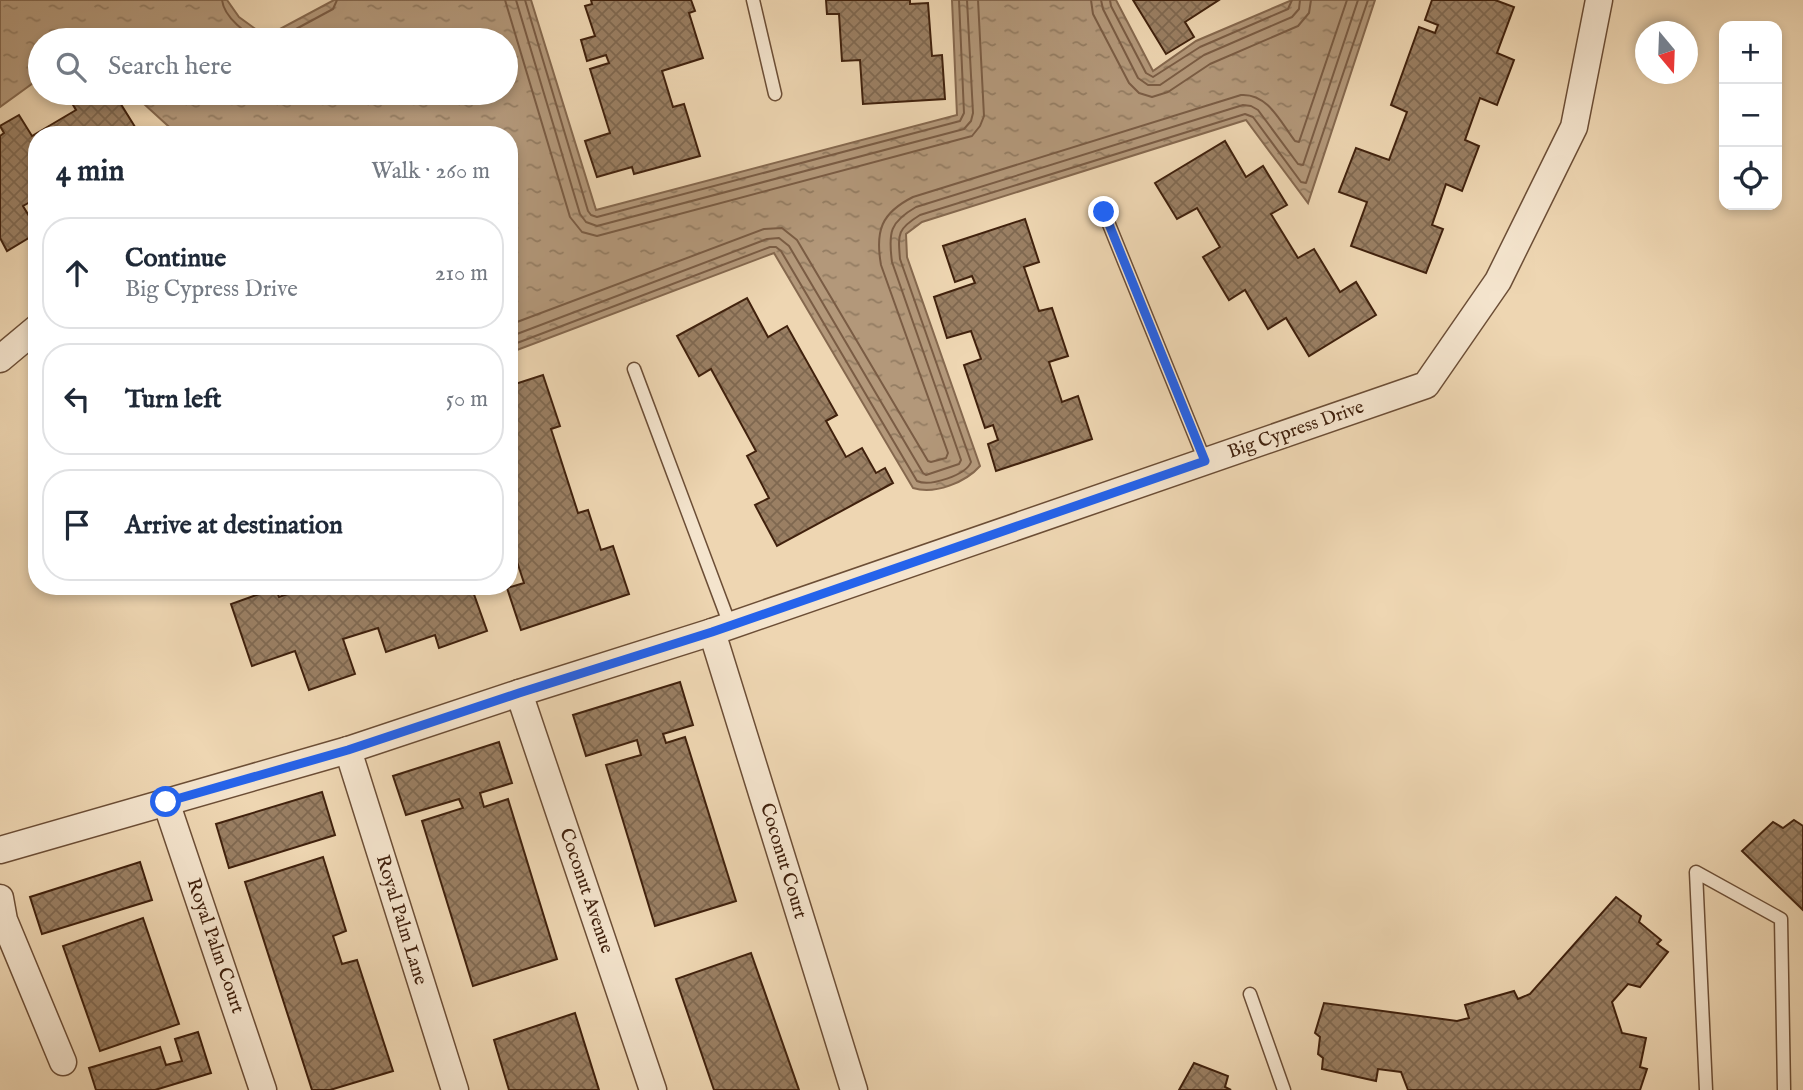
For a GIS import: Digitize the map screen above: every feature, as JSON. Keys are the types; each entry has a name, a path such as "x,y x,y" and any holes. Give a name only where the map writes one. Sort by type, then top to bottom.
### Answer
{"street":[{"name":"Big Cypress Drive","path":"0,850 348,750 721,629 1426,385 1498,281 1574,127 1599,0"},
{"path":"0,359 28,336"},
{"name":"Coconut Court","path":"721,629 855,1090"},
{"name":"Coconut Avenue","path":"519,693 653,1090"},
{"name":"Royal Palm Lane","path":"348,750 455,1090"},
{"name":"Royal Palm Court","path":"166,802 263,1090"},
{"path":"0,898 4,920 63,1062"}],"lane":[{"path":"753,0 775,94"},
{"path":"1104,212 1205,461"},
{"path":"634,369 721,629"},
{"path":"1706,1090 1696,872 1781,919 1784,1090"},
{"path":"1250,994 1284,1090"}],"water":[{"path":"0,0 227,0 239,17 254,28 28,28 28,87 0,107"},
{"path":"334,0 531,0 596,210 957,115 952,0 1116,0 1153,71 1196,41 1292,0 1375,0 1308,203 1246,120 922,222 906,234 907,257 980,466 950,486 931,490 913,488 774,253 518,350 518,126 168,126 145,105 518,105 518,28 282,28"}],"building":[{"path":"591,0 691,0 695,11 689,13 703,58 662,71 673,107 684,104 700,156 634,174 632,167 597,177 585,141 610,133 590,69 609,63 606,55 587,61 581,40 595,36 585,6 592,4"},
{"path":"826,0 910,0 910,4 928,3 932,56 942,55 945,99 863,104 860,60 842,61 839,14 827,14"},
{"path":"1133,0 1219,0 1185,22 1194,37 1166,54"},
{"path":"1432,0 1495,0 1514,7 1497,53 1514,60 1497,105 1480,98 1465,140 1479,146 1462,191 1446,184 1432,225 1443,229 1426,273 1351,246 1367,202 1339,192 1356,148 1389,160 1407,112 1391,105 1419,27 1435,33 1438,25 1425,20"},
{"path":"73,105 121,105 134,126 49,126 76,110"},
{"path":"19,115 28,130 28,203 23,206 28,214 28,238 7,251 0,238 0,136 4,133 0,126"},
{"path":"1225,141 1246,177 1263,166 1287,205 1271,214 1298,258 1314,249 1340,292 1356,282 1376,315 1309,356 1286,318 1268,329 1245,290 1229,300 1203,257 1220,247 1197,208 1177,219 1155,183"},
{"path":"1025,219 1039,262 1024,267 1039,311 1052,308 1068,356 1049,362 1062,402 1078,396 1092,439 996,471 988,444 998,440 993,425 985,428 964,365 981,359 971,331 947,338 934,297 975,283 972,276 955,282 943,246"},
{"path":"747,298 768,337 787,326 837,415 826,421 846,457 862,448 876,473 885,468 893,483 777,546 755,505 769,498 747,456 756,451 711,369 699,376 677,336"},
{"path":"543,375 560,426 551,429 578,513 588,510 601,550 613,546 629,594 521,630 509,595 518,595 518,585 524,583 518,565 518,383"},
{"path":"256,595 474,595 487,631 439,648 435,635 386,652 378,628 343,639 355,674 309,690 295,651 252,666 231,604"},
{"path":"680,682 693,725 663,734 666,743 685,737 736,901 655,926 606,765 641,755 637,740 586,756 573,715"},
{"path":"499,742 512,783 480,793 484,807 508,799 557,959 473,986 422,821 463,808 459,799 406,815 393,776"},
{"path":"322,792 335,835 229,868 216,824"},
{"path":"1794,820 1803,826 1803,910 1742,851 1773,822 1783,828"},
{"path":"323,857 346,931 333,936 342,964 357,960 393,1071 330,1090 312,1090 245,882"},
{"path":"140,862 152,900 42,934 30,897"},
{"path":"1616,897 1641,916 1639,922 1661,940 1657,944 1668,952 1640,987 1628,984 1612,1002 1622,1033 1646,1038 1640,1067 1647,1069 1640,1090 1408,1090 1401,1072 1378,1069 1376,1081 1322,1069 1323,1058 1318,1054 1320,1037 1315,1033 1324,1003 1457,1021 1469,1018 1465,1005 1514,991 1518,999 1530,994"},
{"path":"143,918 179,1024 100,1051 63,946"},
{"path":"751,953 799,1090 714,1090 676,979"},
{"path":"575,1013 599,1090 509,1090 494,1040"},
{"path":"198,1032 211,1073 155,1090 96,1090 89,1068 160,1047 166,1065 182,1061 175,1039"},
{"path":"1194,1063 1228,1076 1225,1087 1231,1090 1179,1090"}],"route":[{"path":"166,802 348,750 712,632 1205,461 1104,212"}]}
